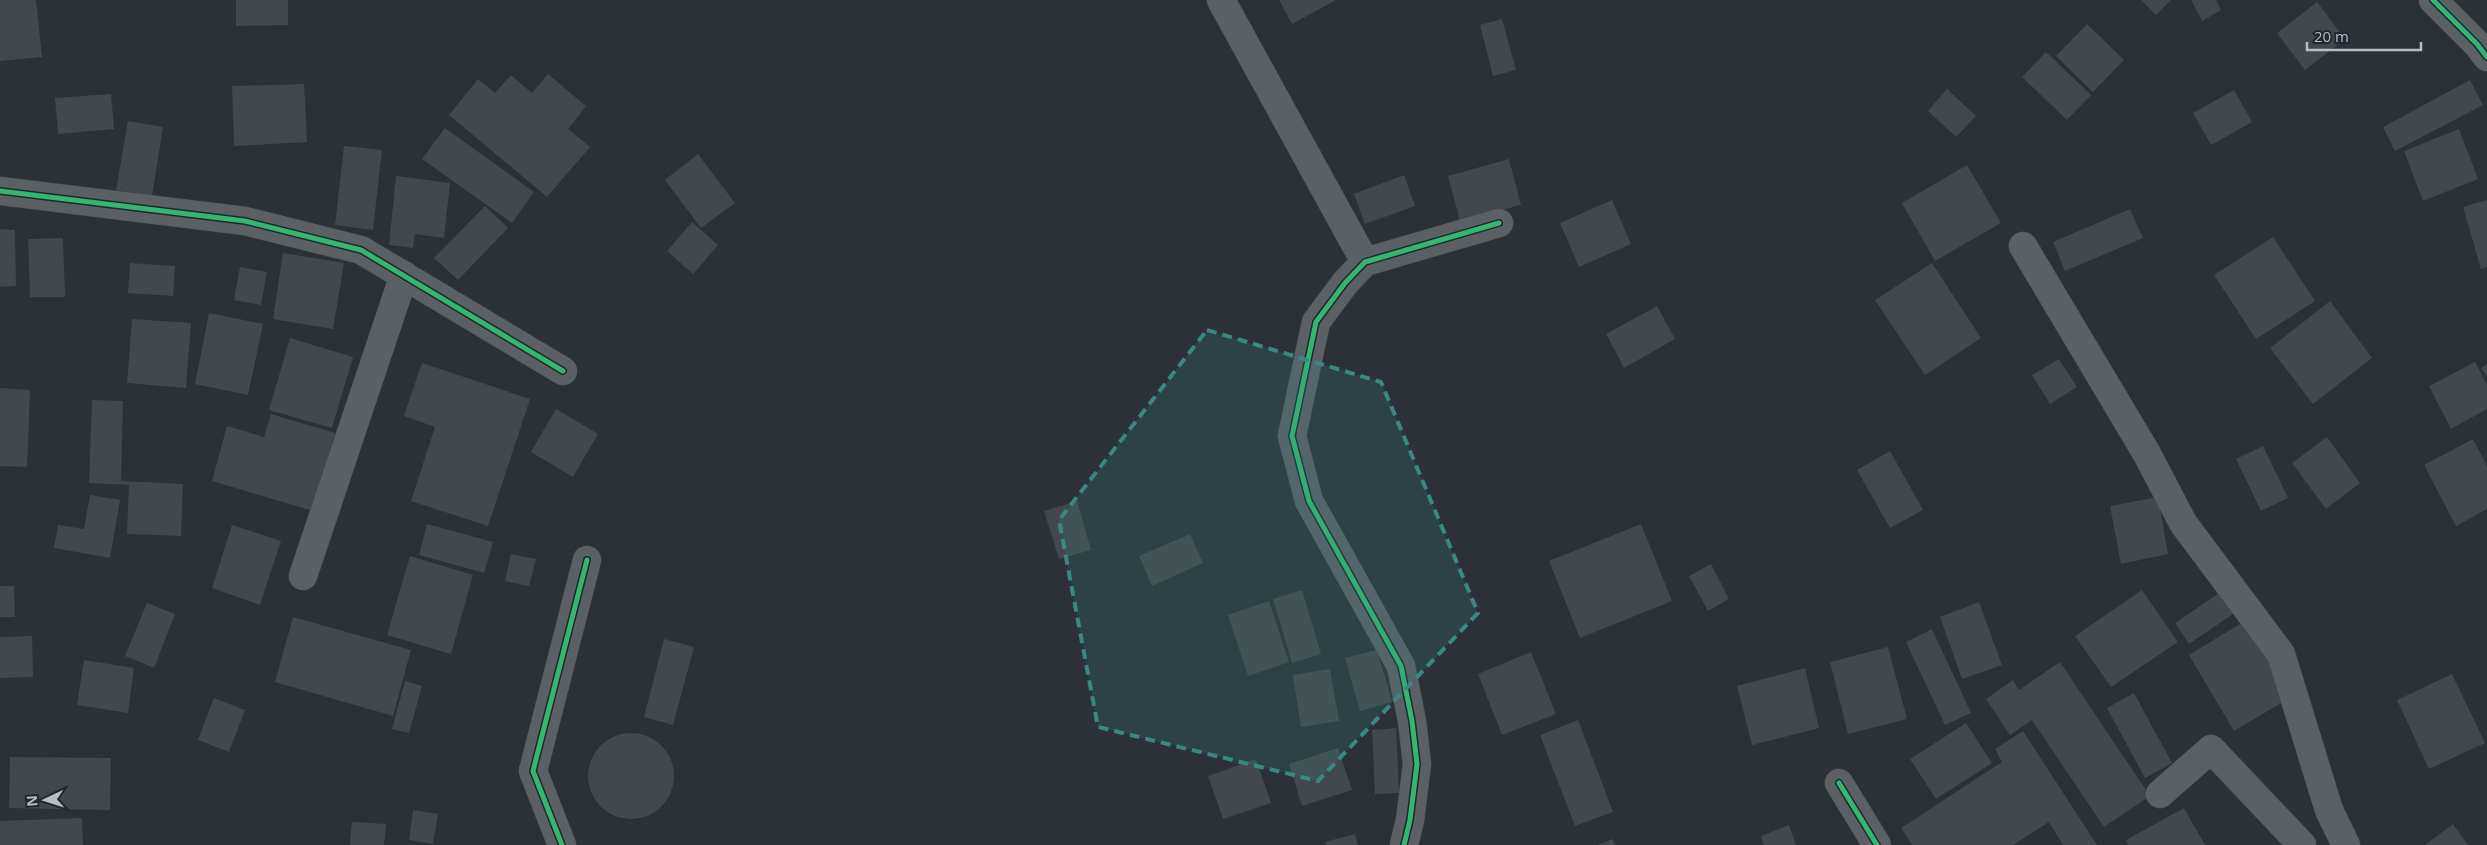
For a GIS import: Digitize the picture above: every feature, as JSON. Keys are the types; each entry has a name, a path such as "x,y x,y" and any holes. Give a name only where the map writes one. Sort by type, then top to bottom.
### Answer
{"street":[{"path":"1221,0 1365,262"},
{"path":"2433,0 2477,44 2487,57"},
{"path":"0,192 245,221 361,250 563,371"},
{"path":"1404,845 1410,820 1417,764 1412,721 1401,666 1309,501 1292,436 1316,322 1345,283 1365,262 1499,223"},
{"path":"2023,246 2147,454 2183,522 2281,654 2329,810 2346,845"},
{"path":"303,576 404,275"},
{"path":"562,845 533,771 587,560"},
{"path":"2160,794 2211,749 2302,845"},
{"path":"1839,783 1877,845"}],"highlighted area":[{"path":"1207,330 1381,382 1478,613 1318,781 1098,727 1059,520"}],"building":[{"path":"0,0 36,0 42,57 0,61"},
{"path":"236,0 288,0 288,25 236,26"},
{"path":"1279,0 1336,0 1292,24"},
{"path":"2141,0 2171,0 2156,15"},
{"path":"2191,0 2216,0 2221,10 2202,21"},
{"path":"2317,2 2345,39 2305,70 2277,33"},
{"path":"1502,19 1516,70 1493,76 1480,25"},
{"path":"2087,24 2124,60 2093,92 2056,56"},
{"path":"2046,52 2091,95 2067,120 2022,77"},
{"path":"548,74 586,106 568,129 590,147 547,197 449,115 478,79 495,93 511,75 532,93"},
{"path":"2470,80 2483,105 2395,151 2383,127"},
{"path":"304,84 307,142 234,146 232,86"},
{"path":"1947,89 1976,116 1956,137 1928,111"},
{"path":"2234,90 2252,122 2211,145 2193,113"},
{"path":"111,94 114,129 58,134 55,98"},
{"path":"128,121 163,127 152,196 116,190"},
{"path":"445,128 534,192 512,223 422,159"},
{"path":"2459,129 2478,179 2423,201 2404,151"},
{"path":"344,146 382,150 373,230 335,225"},
{"path":"698,154 735,203 701,228 665,180"},
{"path":"1509,159 1521,205 1460,221 1448,176"},
{"path":"1967,165 2001,223 1935,261 1902,203"},
{"path":"1404,175 1415,206 1365,224 1354,194"},
{"path":"396,176 450,183 444,238 415,234 413,248 389,245"},
{"path":"1612,200 1631,244 1579,267 1560,223"},
{"path":"2487,200 2487,267 2481,269 2463,207"},
{"path":"485,206 508,228 458,280 434,258"},
{"path":"2130,209 2143,238 2065,271 2053,242"},
{"path":"692,222 718,245 693,274 667,251"},
{"path":"0,229 15,230 16,286 0,287"},
{"path":"2273,237 2315,301 2256,339 2214,275"},
{"path":"63,238 65,297 30,297 28,239"},
{"path":"283,253 344,263 333,329 273,319"},
{"path":"130,263 175,266 173,296 128,293"},
{"path":"1932,263 1981,338 1925,375 1875,300"},
{"path":"240,267 267,272 261,305 234,300"},
{"path":"2330,301 2372,358 2313,404 2270,348"},
{"path":"1657,306 1675,339 1624,368 1606,334"},
{"path":"209,313 263,324 248,395 195,384"},
{"path":"132,319 191,323 186,388 127,383"},
{"path":"290,338 353,357 332,428 269,410"},
{"path":"2059,359 2077,387 2050,404 2032,375"},
{"path":"2475,362 2487,385 2487,409 2451,429 2429,386"},
{"path":"422,363 530,399 488,526 411,501 435,427 404,416"},
{"path":"2487,364 2487,376 2481,368"},
{"path":"0,388 30,390 27,467 0,466"},
{"path":"92,400 123,401 121,481 183,484 181,536 127,534 129,485 89,483"},
{"path":"556,409 598,434 573,477 531,452"},
{"path":"271,414 335,433 313,511 212,481 227,426 264,437"},
{"path":"2327,437 2360,483 2326,509 2292,463"},
{"path":"2473,439 2487,466 2487,509 2456,526 2424,465"},
{"path":"2263,446 2288,498 2261,511 2236,459"},
{"path":"1890,451 1923,510 1890,528 1857,470"},
{"path":"90,495 120,500 110,558 54,548 58,525 84,529"},
{"path":"2158,497 2168,554 2121,564 2110,506"},
{"path":"1077,501 1091,550 1059,559 1044,511"},
{"path":"427,524 493,542 484,573 419,555"},
{"path":"1641,524 1672,601 1580,638 1549,561"},
{"path":"232,525 281,541 260,605 212,588"},
{"path":"1190,534 1203,563 1152,586 1139,556"},
{"path":"511,554 536,559 529,586 505,581"},
{"path":"410,556 473,575 451,654 387,635"},
{"path":"1711,564 1729,599 1708,611 1689,576"},
{"path":"0,586 14,586 15,617 0,617"},
{"path":"2225,589 2239,610 2189,644 2175,623"},
{"path":"1302,590 1321,654 1292,663 1273,599"},
{"path":"2142,590 2178,642 2111,687 2075,636"},
{"path":"1269,601 1289,662 1248,676 1228,615"},
{"path":"1979,602 2002,665 1962,679 1940,617"},
{"path":"147,603 175,614 154,668 125,656"},
{"path":"293,617 411,650 393,716 275,682"},
{"path":"2248,619 2293,696 2234,731 2189,655"},
{"path":"1932,629 1971,713 1945,725 1906,642"},
{"path":"32,636 33,677 0,678 0,637"},
{"path":"664,639 694,647 673,725 644,717"},
{"path":"1888,647 1907,719 1848,734 1830,662"},
{"path":"1377,650 1392,702 1360,711 1345,658"},
{"path":"1531,652 1556,714 1502,735 1478,674"},
{"path":"84,660 134,668 128,713 77,705"},
{"path":"2060,662 2150,796 2104,827 2032,720 2010,735 1986,699 2013,680 2019,690"},
{"path":"1805,668 1819,728 1752,745 1737,686"},
{"path":"1330,669 1339,721 1301,727 1293,675"},
{"path":"2452,674 2485,743 2429,769 2397,700"},
{"path":"405,681 422,686 409,733 392,729"},
{"path":"2134,693 2172,763 2145,778 2107,708"},
{"path":"214,698 245,710 229,752 198,740"},
{"path":"1578,720 1613,812 1575,826 1540,735"},
{"path":"1966,723 1992,763 1936,799 1910,759"},
{"path":"1396,728 1399,793 1375,794 1372,730"},
{"path":"2023,731 2097,845 2063,845 2049,822 2013,845 1912,845 1901,828 2002,762 1995,749"},
{"path":"631,733 647,737 661,746 670,760 674,776 670,792 661,806 647,815 631,819 615,815 601,806 592,792 588,776 592,760 601,746 615,737"},
{"path":"1338,748 1352,790 1302,806 1289,764"},
{"path":"10,757 111,758 110,810 9,808"},
{"path":"1256,759 1271,803 1223,819 1208,776"},
{"path":"2184,808 2205,845 2128,845 2126,840"},
{"path":"413,810 438,814 433,844 409,840"},
{"path":"82,818 83,845 0,845 0,821"},
{"path":"352,822 386,824 384,845 350,845"},
{"path":"2453,824 2468,845 2425,845"},
{"path":"1789,825 1796,845 1764,845 1761,836"},
{"path":"1355,834 1358,845 1326,845 1325,842"},
{"path":"1613,839 1615,845 1597,845"}],"cycle path":[{"path":"2433,0 2477,44 2487,57"},
{"path":"0,191 245,221 361,250 563,371"},
{"path":"1404,845 1410,820 1417,764 1412,721 1401,666 1309,501 1292,436 1316,322 1345,283 1365,262 1499,223"},
{"path":"562,845 533,771 587,560"},
{"path":"1839,783 1877,845"}]}
